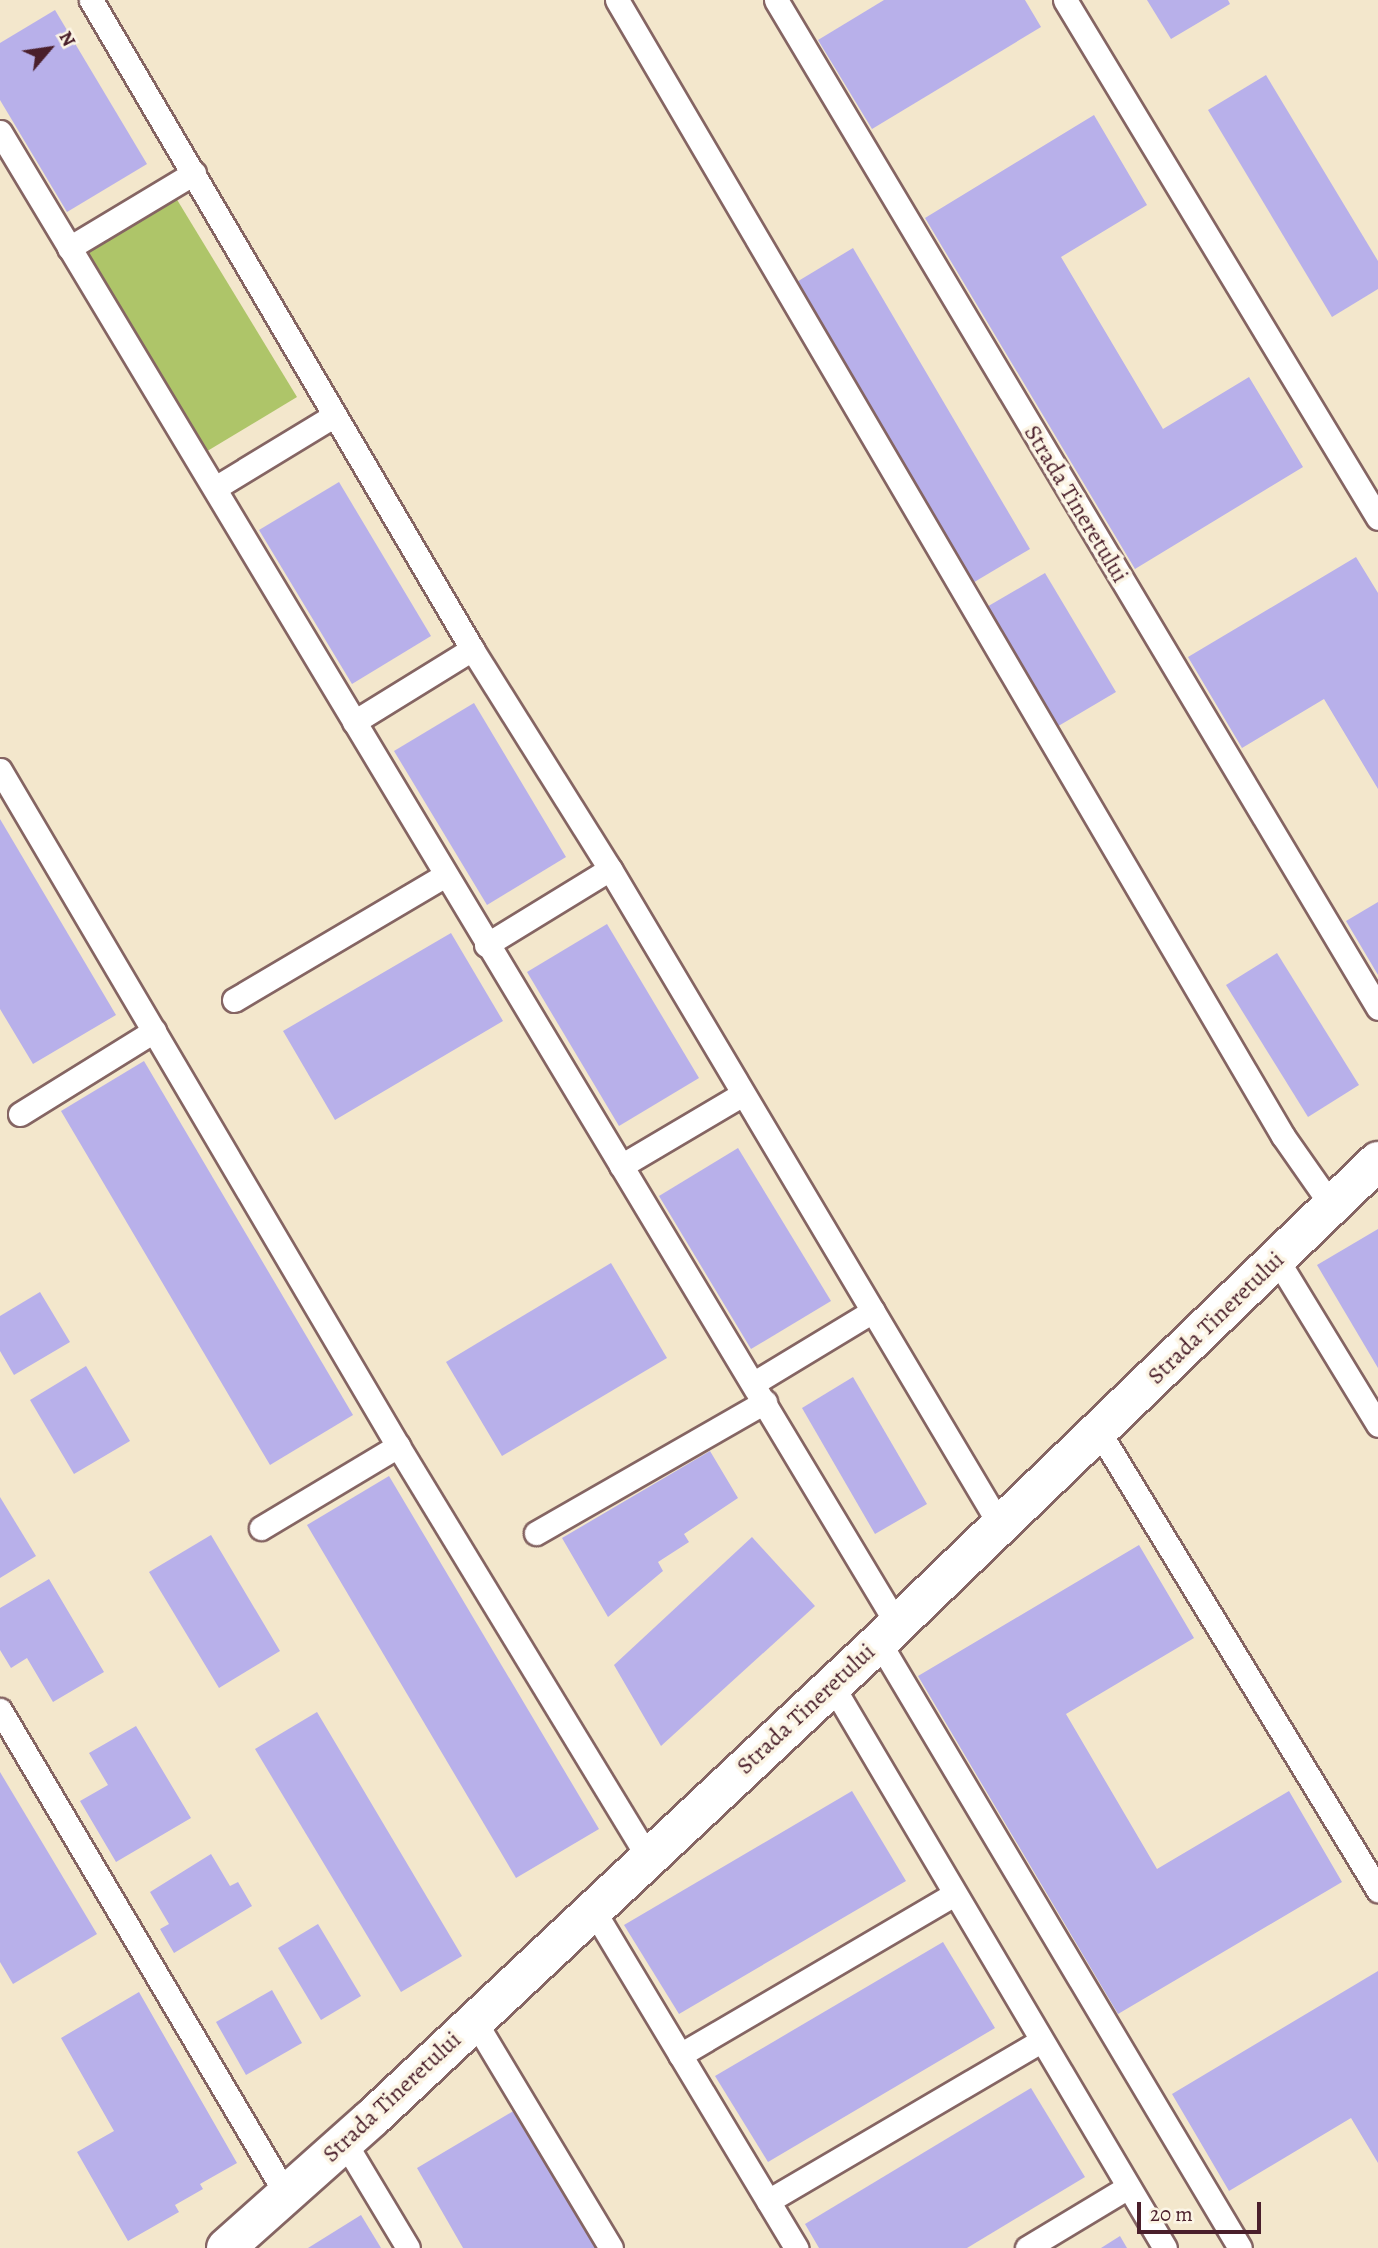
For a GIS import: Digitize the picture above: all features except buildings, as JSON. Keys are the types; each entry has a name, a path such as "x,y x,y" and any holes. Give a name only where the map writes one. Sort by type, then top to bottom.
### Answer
{"street":[{"name":"Strada Tineretului","path":"236,2245 286,2194 345,2143 647,1856 888,1633 1278,1261 1378,1161"}],"lane":[{"path":"91,0 472,649 610,869 741,1095 1000,1525"},
{"path":"617,0 1283,1136 1332,1206"},
{"name":"Strada Tineretului","path":"776,0 1378,1008"},
{"path":"1065,0 1378,518"},
{"path":"0,132 486,945 760,1392 888,1633 1240,2248"},
{"path":"69,248 194,173"},
{"path":"215,488 335,415"},
{"path":"354,722 472,649"},
{"path":"0,770 398,1447 647,1856"},
{"path":"486,945 610,869"},
{"path":"234,1000 445,875"},
{"path":"20,1114 154,1031"},
{"path":"621,1166 741,1095"},
{"path":"1278,1261 1378,1425"},
{"path":"536,1533 760,1392 873,1311"},
{"path":"1098,1430 1378,1890"},
{"path":"261,1528 398,1447"},
{"path":"832,1685 953,1895 1165,2248"},
{"path":"0,1710 286,2194"},
{"path":"680,2055 953,1895"},
{"path":"592,1909 796,2248"},
{"path":"474,2020 611,2248"},
{"path":"768,2201 1041,2041"},
{"path":"345,2143 408,2248"},
{"path":"1027,2248 1128,2187"}],"green space":[{"path":"176,198 297,397 204,453 84,254"}]}
